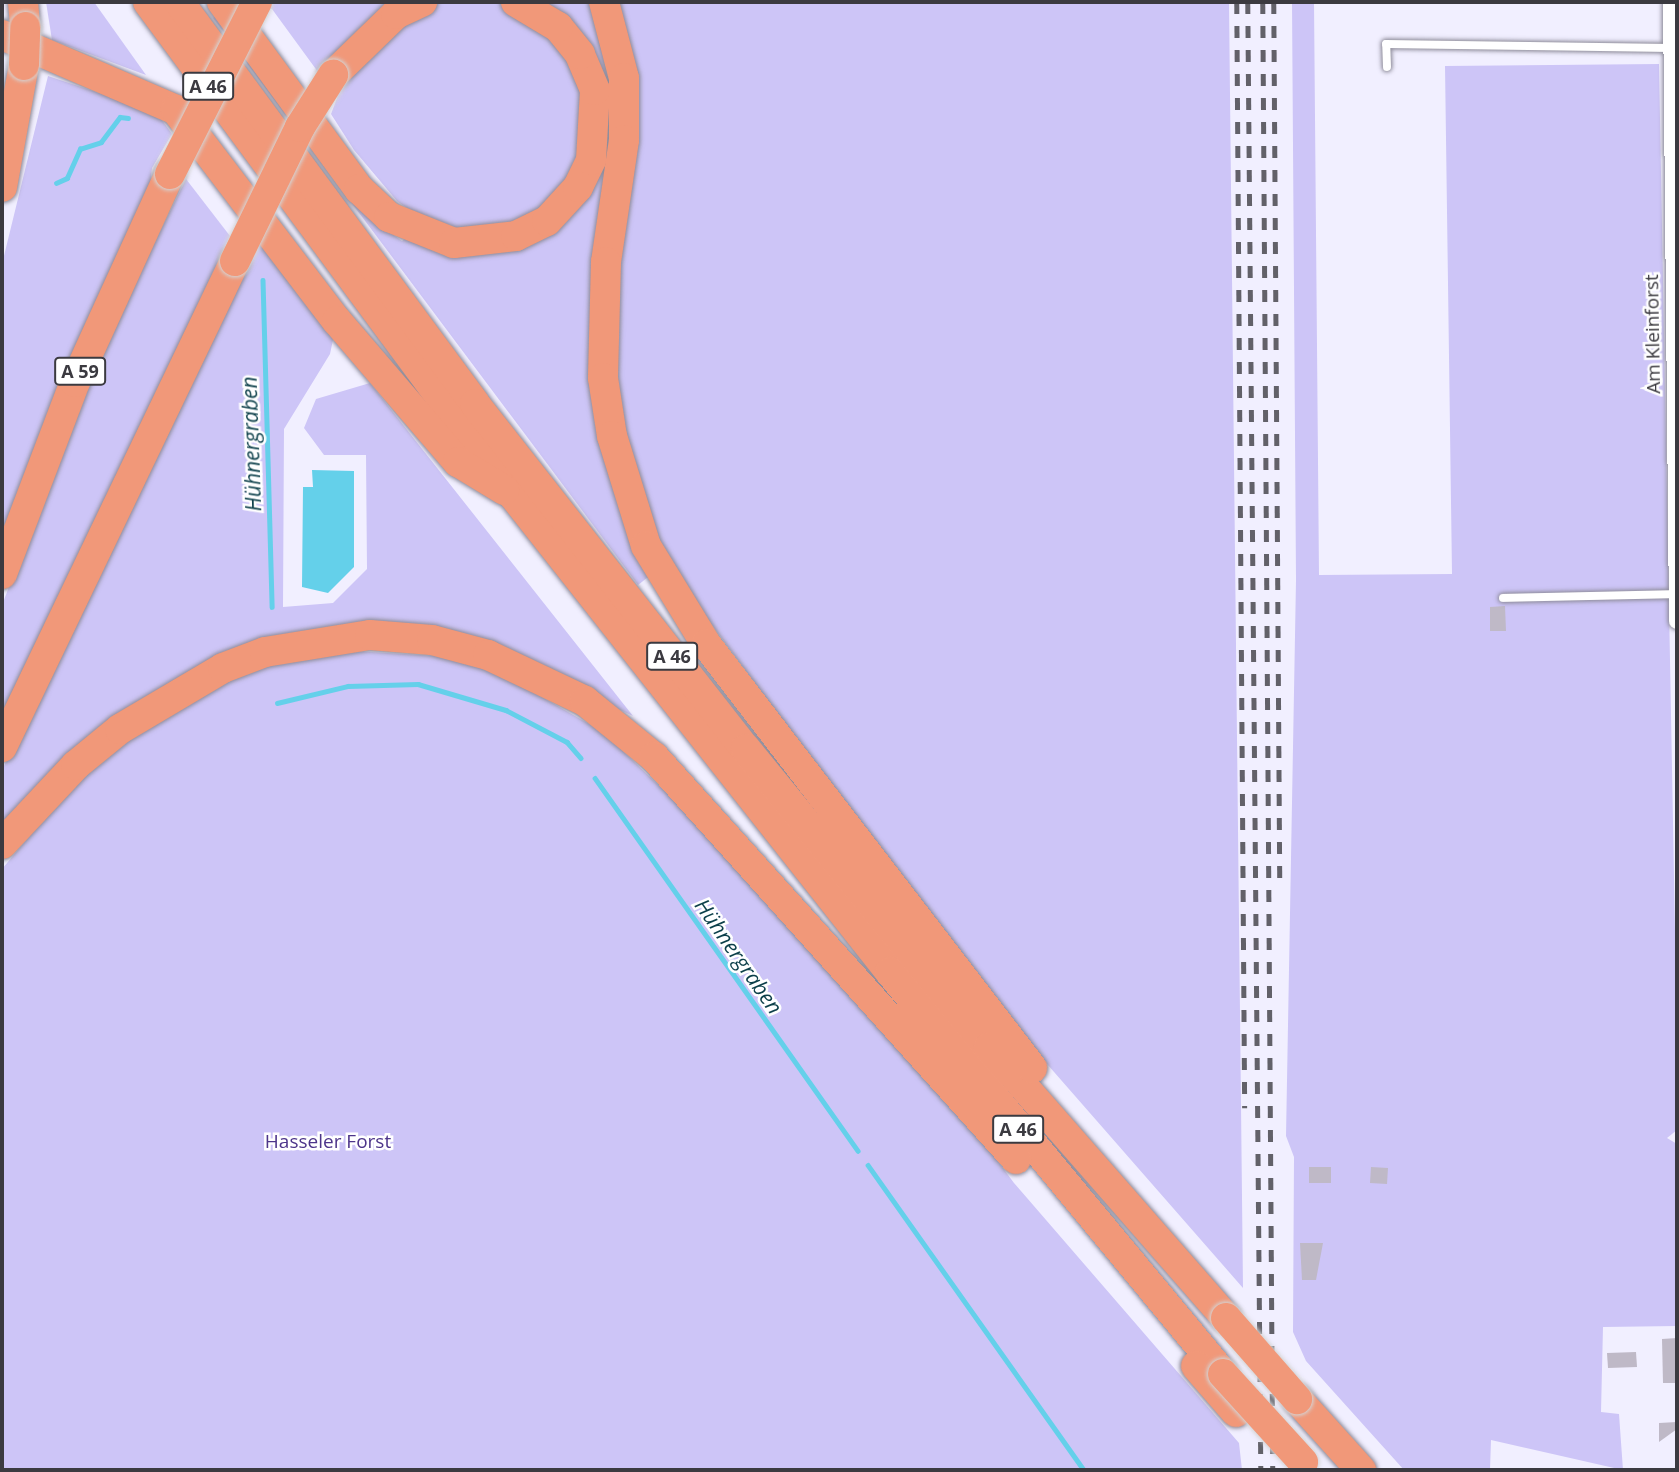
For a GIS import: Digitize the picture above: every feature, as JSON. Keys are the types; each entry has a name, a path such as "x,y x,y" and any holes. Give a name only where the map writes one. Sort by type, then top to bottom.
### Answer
{"highway":[{"name":"A 46","path":"148,2 513,495 932,1024 1300,1467"},
{"name":"A 46","path":"179,2 467,394 737,738 989,1047 1361,1470"},
{"path":"222,2 359,189 389,217 454,243 516,236 547,221 578,187 592,160 595,90 580,54 558,27 516,2"},
{"name":"A 59","path":"2,574 75,382 170,174 257,2"},
{"path":"2,747 300,127 333,75 376,31 422,2"},
{"path":"604,2 624,78 624,140 606,262 603,377 612,436 646,546 706,643 866,845 984,1008 1148,1203 1198,1285"},
{"path":"17,21 176,110 337,321 458,463 513,495"},
{"path":"2,187 24,65 17,21"},
{"path":"2,844 76,765 151,707 265,652 370,635 432,640 533,673 621,727 686,790 908,1032 1236,1412 1300,1467"}],"street":[{"name":"Am Kleinforst","path":"1671,2 1674,48 1677,621"}],"lane":[{"path":"1387,67 1386,44 1674,48"},
{"path":"1503,598 1677,594"}],"green space":[{"path":"46,2 94,2 146,75 52,40"},
{"path":"247,2 1229,2 1243,1288 985,993 666,563 638,585 213,18 219,13 382,227 402,241 427,222 397,201 354,150 331,114 337,98 272,9"},
{"path":"1292,2 1314,2 1319,575 1452,574 1445,66 1659,64 1677,1039 1677,1130 1667,1138 1677,1144 1677,1326 1603,1327 1601,1412 1619,1414 1623,1470 1491,1440 1490,1470 1404,1470 1306,1361 1293,1332 1294,1157 1286,1136 1296,580"},
{"path":"48,76 156,112 172,134 152,168 148,201 2,535 2,264"},
{"path":"186,179 230,236 2,720 2,605 95,364"},
{"path":"263,239 334,335 330,354 284,429 283,607 333,603 367,569 366,455 324,455 304,428 316,399 370,383 633,716 478,643 264,643 2,832 2,770 234,287"},
{"name":"Hasseler Forst","path":"354,651 437,656 498,672 603,732 732,856 946,1092 1014,1183 1239,1443 1242,1470 2,1470 2,869 69,789 142,726 203,690 297,655"}],"water":[{"path":"312,470 354,471 354,567 328,593 302,587 303,487 313,487"}],"building":[{"path":"1505,606 1506,631 1490,631 1490,607"},
{"path":"1309,1167 1331,1167 1331,1183 1309,1183"},
{"path":"1371,1167 1388,1168 1387,1184 1370,1183"},
{"path":"1300,1243 1323,1243 1316,1280 1302,1280"},
{"path":"1677,1338 1677,1383 1663,1383 1662,1339"},
{"path":"1636,1352 1637,1367 1608,1368 1607,1353"},
{"path":"1677,1422 1677,1429 1659,1442 1659,1423"}],"waterway":[{"name":"Hühnergraben","path":"56,183 67,178 80,149 101,142 120,117 128,118"},
{"name":"Hühnergraben","path":"263,280 272,607"},
{"name":"Hühnergraben","path":"277,703 348,686 418,684 506,710 567,742 581,758"},
{"name":"Hühnergraben","path":"595,778 858,1151"},
{"name":"Hühnergraben","path":"868,1165 1084,1470"}],"railway":[{"path":"1237,2 1245,1108"},
{"path":"1248,2 1261,1470"},
{"path":"1263,2 1273,1470"},
{"path":"1274,2 1280,882"}]}
